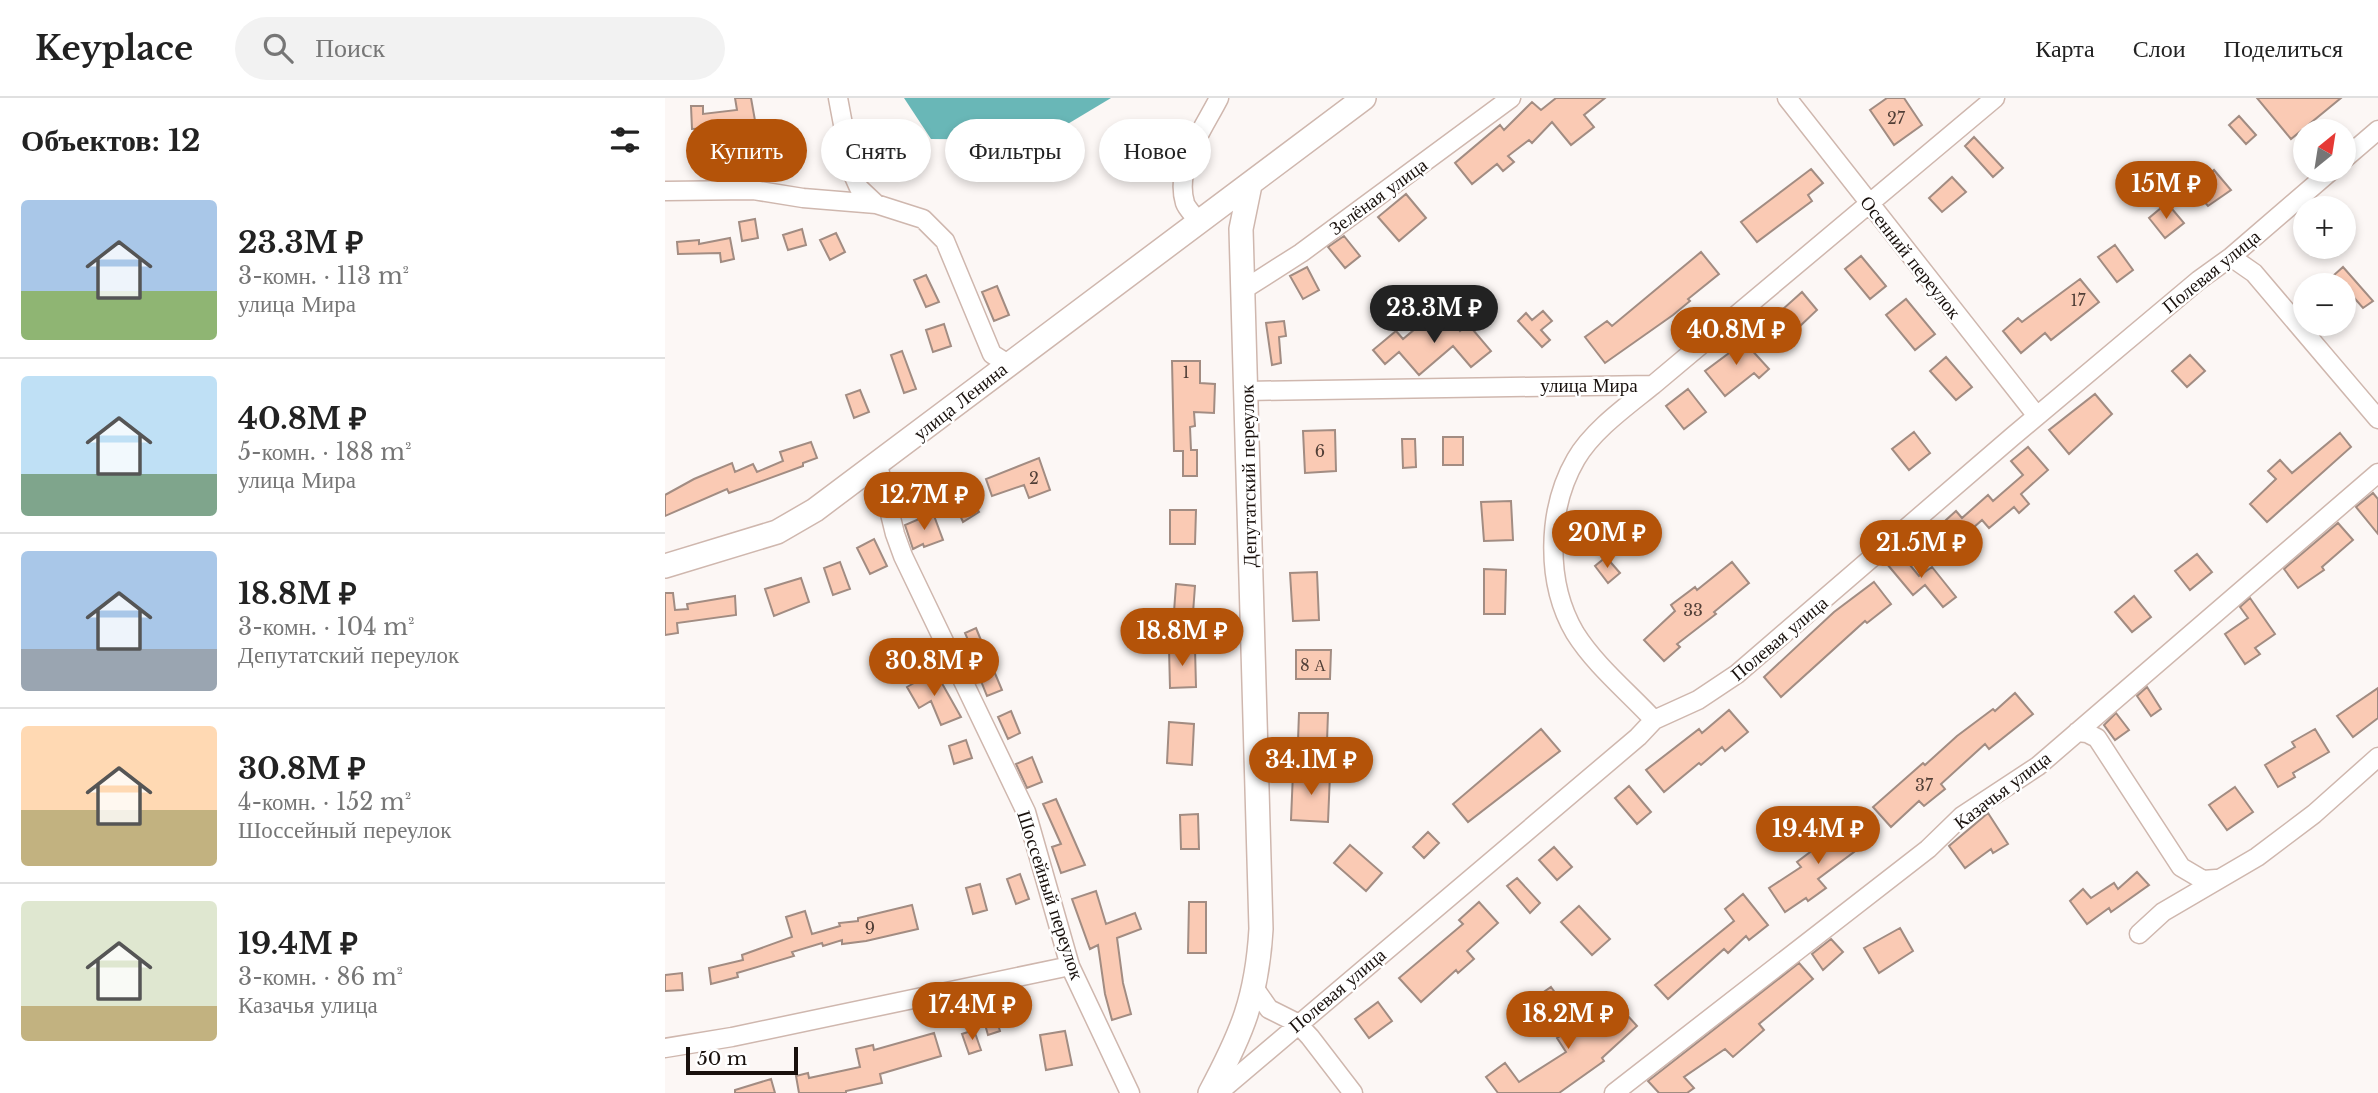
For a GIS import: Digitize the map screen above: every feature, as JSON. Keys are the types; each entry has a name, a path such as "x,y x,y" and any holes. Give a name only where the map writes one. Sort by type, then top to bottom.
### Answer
{"street":[{"path":"838,98 852,172 859,188 876,204"},
{"path":"1198,221 1186,204 1183,180 1194,146 1219,98"},
{"name":"улица Ленина","path":"665,566 777,532 815,510 1364,98"},
{"name":"Зелёная улица","path":"1243,290 1301,253 1511,98"},
{"name":"Осенний переулок","path":"1787,98 2037,416"},
{"name":"улица Мира","path":"1246,391 1653,385 1995,98"},
{"path":"2356,149 2378,130"},
{"name":"Полевая улица","path":"1218,1093 1297,1023 1638,737 1654,720 1697,699 1737,674 2037,416 2318,182"},
{"path":"665,191 753,190 803,198 876,204 923,219 945,241 992,354 1008,364"},
{"name":"Депутатский переулок","path":"1210,1093 1240,1033 1255,989 1261,929 1241,229 1243,191"},
{"path":"2231,257 2254,273 2378,419"},
{"path":"1653,385 1627,405 1576,458 1562,492 1552,545 1555,577 1573,630 1587,650 1654,720"},
{"name":"Шоссейный переулок","path":"878,465 903,556 1025,812 1070,966 1131,1093"},
{"name":"Казачья улица","path":"1615,1093 1928,849 1962,817 2038,766 2378,473"},
{"path":"2077,732 2097,738 2181,867 2203,880 2215,879"},
{"path":"2139,934 2163,912 2215,879 2257,857 2313,814 2378,757"},
{"path":"665,1048 732,1037 1070,966"},
{"path":"1255,989 1269,1009 1297,1023 1353,1093"}],"water":[{"path":"904,98 1111,98 1076,119 945,119 945,139 931,139 931,119 918,119"}],"building":[{"path":"735,98 751,98 755,119 692,119 691,106 703,106 703,114 737,110"},
{"path":"1556,98 1605,98 1584,115 1594,127 1571,145 1552,122 1532,143 1529,140 1508,156 1514,162 1503,171 1497,164 1472,184 1455,163 1500,125 1504,130 1532,102 1541,110"},
{"path":"1887,98 1904,98 1922,125 1894,145 1870,110"},
{"path":"2257,98 2341,98 2315,119 2293,119 2291,139"},
{"path":"2239,116 2256,135 2246,144 2229,125"},
{"path":"1974,137 2003,168 1993,177 1965,146"},
{"path":"1811,169 1823,183 1808,195 1812,201 1757,242 1741,222"},
{"path":"2214,170 2231,190 2208,206 2192,188"},
{"path":"1952,177 1966,192 1942,212 1929,198"},
{"path":"1406,194 1426,218 1399,241 1378,217"},
{"path":"2167,203 2184,223 2165,238 2149,218"},
{"path":"755,219 758,238 742,241 739,222"},
{"path":"802,229 806,245 788,250 783,235"},
{"path":"836,233 845,252 830,260 820,240"},
{"path":"1344,236 1360,256 1345,268 1328,247"},
{"path":"730,238 734,259 721,262 720,253 678,254 677,242 699,240 699,244"},
{"path":"2115,245 2133,270 2117,282 2098,257"},
{"path":"1701,252 1719,274 1673,315 1605,363 1585,337 1607,321 1612,326"},
{"path":"1861,256 1886,286 1870,299 1845,269"},
{"path":"1307,267 1319,290 1303,299 1290,276"},
{"path":"2343,267 2348,273 2336,273"},
{"path":"926,275 939,302 926,307 914,280"},
{"path":"2080,279 2099,302 2051,340 2045,333 2021,353 2003,331 2018,318 2022,322"},
{"path":"2356,282 2373,301 2363,308 2356,300"},
{"path":"997,286 1009,315 994,321 982,292"},
{"path":"1802,292 1817,310 1799,327 1783,309"},
{"path":"1906,299 1935,334 1915,350 1886,315"},
{"path":"1543,311 1552,321 1541,330 1550,340 1542,347 1518,321 1526,313 1532,320"},
{"path":"1445,312 1460,331 1468,324 1491,351 1471,367 1453,346 1419,375 1399,352 1385,364 1373,350 1396,331 1403,339 1421,324 1425,329"},
{"path":"1284,321 1286,336 1279,337 1281,363 1272,365 1266,323"},
{"path":"944,324 951,346 933,352 926,330"},
{"path":"1738,335 1769,369 1759,378 1754,373 1725,396 1705,371 1733,350 1728,344"},
{"path":"902,351 916,389 904,393 891,355"},
{"path":"2190,355 2205,371 2187,387 2172,371"},
{"path":"1946,357 1972,387 1956,400 1930,371"},
{"path":"1172,361 1200,361 1200,383 1215,384 1214,413 1194,412 1195,426 1190,427 1191,450 1197,450 1197,476 1183,476 1183,451 1174,451"},
{"path":"1688,389 1706,412 1684,429 1666,406"},
{"path":"860,390 869,412 854,418 846,395"},
{"path":"2095,394 2112,414 2069,454 2049,430"},
{"path":"1335,430 1336,471 1305,473 1303,431"},
{"path":"1914,432 1930,453 1909,470 1892,449"},
{"path":"2340,433 2351,447 2267,522 2250,504 2276,479 2268,471 2280,460 2292,473"},
{"path":"1443,437 1463,437 1463,465 1443,465"},
{"path":"1402,439 1415,439 1416,467 1403,468"},
{"path":"811,442 817,458 803,463 803,466 729,493 727,489 665,516 665,495 694,479 732,463 735,472 753,464 757,472 783,461 780,452"},
{"path":"2028,447 2048,470 2021,494 2029,504 2019,513 2014,507 1989,528 1982,520 1953,546 1937,528 1956,511 1962,518 1988,495 1993,501 2023,475 2011,461"},
{"path":"1039,458 1050,490 1029,498 1024,485 992,496 986,479"},
{"path":"964,487 979,512 963,522 951,495"},
{"path":"2373,493 2378,499 2378,534 2356,507"},
{"path":"1511,501 1513,540 1484,541 1481,502"},
{"path":"1170,510 1196,510 1195,544 1170,544"},
{"path":"933,513 943,540 913,549 905,525"},
{"path":"2338,523 2353,540 2322,567 2324,570 2298,588 2284,569"},
{"path":"874,539 887,566 870,574 857,548"},
{"path":"1900,553 1919,576 1932,567 1956,597 1943,607 1925,585 1913,595 1887,564"},
{"path":"2197,554 2212,572 2190,590 2175,571"},
{"path":"1606,557 1620,573 1608,583 1595,566"},
{"path":"840,562 850,589 833,595 824,568"},
{"path":"1732,562 1749,583 1714,612 1716,614 1677,644 1680,647 1664,661 1644,640 1675,611 1671,605 1695,587 1697,590"},
{"path":"1484,569 1506,570 1505,614 1484,614"},
{"path":"1317,572 1319,620 1293,621 1290,573"},
{"path":"801,578 809,602 774,616 765,589"},
{"path":"1874,582 1891,604 1867,623 1865,621 1781,697 1764,677 1834,612"},
{"path":"1176,584 1195,586 1193,613 1174,612"},
{"path":"665,593 673,593 675,610 688,609 687,604 735,596 736,615 677,623 678,633 665,635"},
{"path":"2134,596 2151,617 2132,632 2115,612"},
{"path":"2250,598 2275,634 2255,648 2260,654 2245,664 2225,634 2248,618 2240,607"},
{"path":"976,628 985,650 974,654 965,633"},
{"path":"1169,648 1195,648 1196,687 1170,688"},
{"path":"1296,650 1331,650 1330,679 1296,679"},
{"path":"935,671 961,717 941,725 931,701 919,708 907,687"},
{"path":"994,671 1002,690 987,696 979,676"},
{"path":"2147,687 2161,709 2151,716 2137,696"},
{"path":"2378,688 2378,718 2353,737 2337,716"},
{"path":"2015,693 2033,714 1989,749 1985,744 1941,784 1945,789 1924,806 1919,801 1891,827 1873,807 1923,763 1925,765 1957,736 1993,709 1995,711"},
{"path":"1729,710 1748,732 1725,751 1722,747 1701,765 1699,763 1664,792 1646,770 1699,729 1702,733"},
{"path":"1011,711 1020,733 1008,739 998,717"},
{"path":"1299,713 1328,713 1327,742 1298,741"},
{"path":"2116,713 2129,730 2115,740 2104,725"},
{"path":"1169,722 1194,724 1192,765 1167,763"},
{"path":"1541,729 1560,751 1468,822 1453,804"},
{"path":"2315,729 2329,752 2293,773 2295,777 2278,787 2265,765 2295,747 2292,742"},
{"path":"966,740 972,758 954,764 949,746"},
{"path":"1032,757 1042,782 1027,788 1016,764"},
{"path":"1293,772 1330,774 1328,822 1291,820"},
{"path":"1629,786 1651,812 1637,824 1615,798"},
{"path":"2235,787 2253,812 2227,830 2209,805"},
{"path":"1056,799 1085,865 1061,873 1052,847 1061,844 1043,804"},
{"path":"1988,813 2008,844 1993,853 1991,849 1965,868 1949,846"},
{"path":"1198,814 1199,849 1181,849 1180,815"},
{"path":"1854,819 1870,840 1818,879 1826,888 1808,901 1806,898 1785,912 1769,888 1801,867 1797,862"},
{"path":"1428,832 1439,843 1424,858 1413,847"},
{"path":"1350,845 1382,873 1366,891 1334,863"},
{"path":"1554,847 1572,867 1557,880 1539,860"},
{"path":"2137,872 2149,885 2111,912 2109,908 2087,924 2070,901 2083,889 2091,898 2114,883 2118,889"},
{"path":"1020,874 1029,899 1016,904 1007,879"},
{"path":"1517,878 1540,903 1530,913 1507,886"},
{"path":"980,884 987,910 973,914 966,888"},
{"path":"1096,891 1106,924 1135,913 1141,929 1117,938 1123,983 1131,1014 1112,1020 1105,994 1098,945 1090,949 1072,899"},
{"path":"1743,894 1768,925 1749,940 1746,936 1728,953 1724,949 1668,999 1655,985 1734,921 1725,909"},
{"path":"1189,902 1206,902 1206,953 1188,953"},
{"path":"1479,902 1498,923 1467,951 1474,959 1458,973 1456,970 1421,1002 1399,978 1463,924 1459,920"},
{"path":"912,905 918,929 866,941 842,944 842,940 823,946 822,943 792,952 794,956 737,973 738,977 711,984 709,968 743,960 742,955 792,937 786,917 805,911 812,934 840,926 839,923 858,921 858,918"},
{"path":"1579,906 1610,939 1592,955 1561,922"},
{"path":"1900,928 1913,951 1879,973 1864,948"},
{"path":"1831,939 1843,952 1823,970 1812,954"},
{"path":"1799,963 1813,979 1759,1024 1764,1030 1733,1057 1725,1049 1684,1077 1694,1088 1687,1093 1659,1093 1648,1081"},
{"path":"682,973 683,990 665,991 665,975"},
{"path":"1551,987 1586,1035 1618,1005 1637,1026 1602,1058 1604,1061 1559,1093 1498,1093 1486,1077 1505,1063 1519,1082 1566,1052 1557,1038 1565,1033 1538,996"},
{"path":"1378,1002 1392,1021 1369,1038 1355,1019"},
{"path":"994,1011 1000,1031 988,1035 982,1014"},
{"path":"974,1030 981,1050 969,1054 962,1034"},
{"path":"1065,1031 1072,1065 1046,1070 1040,1035"},
{"path":"934,1033 941,1056 880,1074 882,1083 846,1093 799,1093 796,1076 808,1073 809,1078 860,1067 856,1049 873,1045 874,1050"},
{"path":"771,1079 775,1093 735,1093 735,1090"}]}
